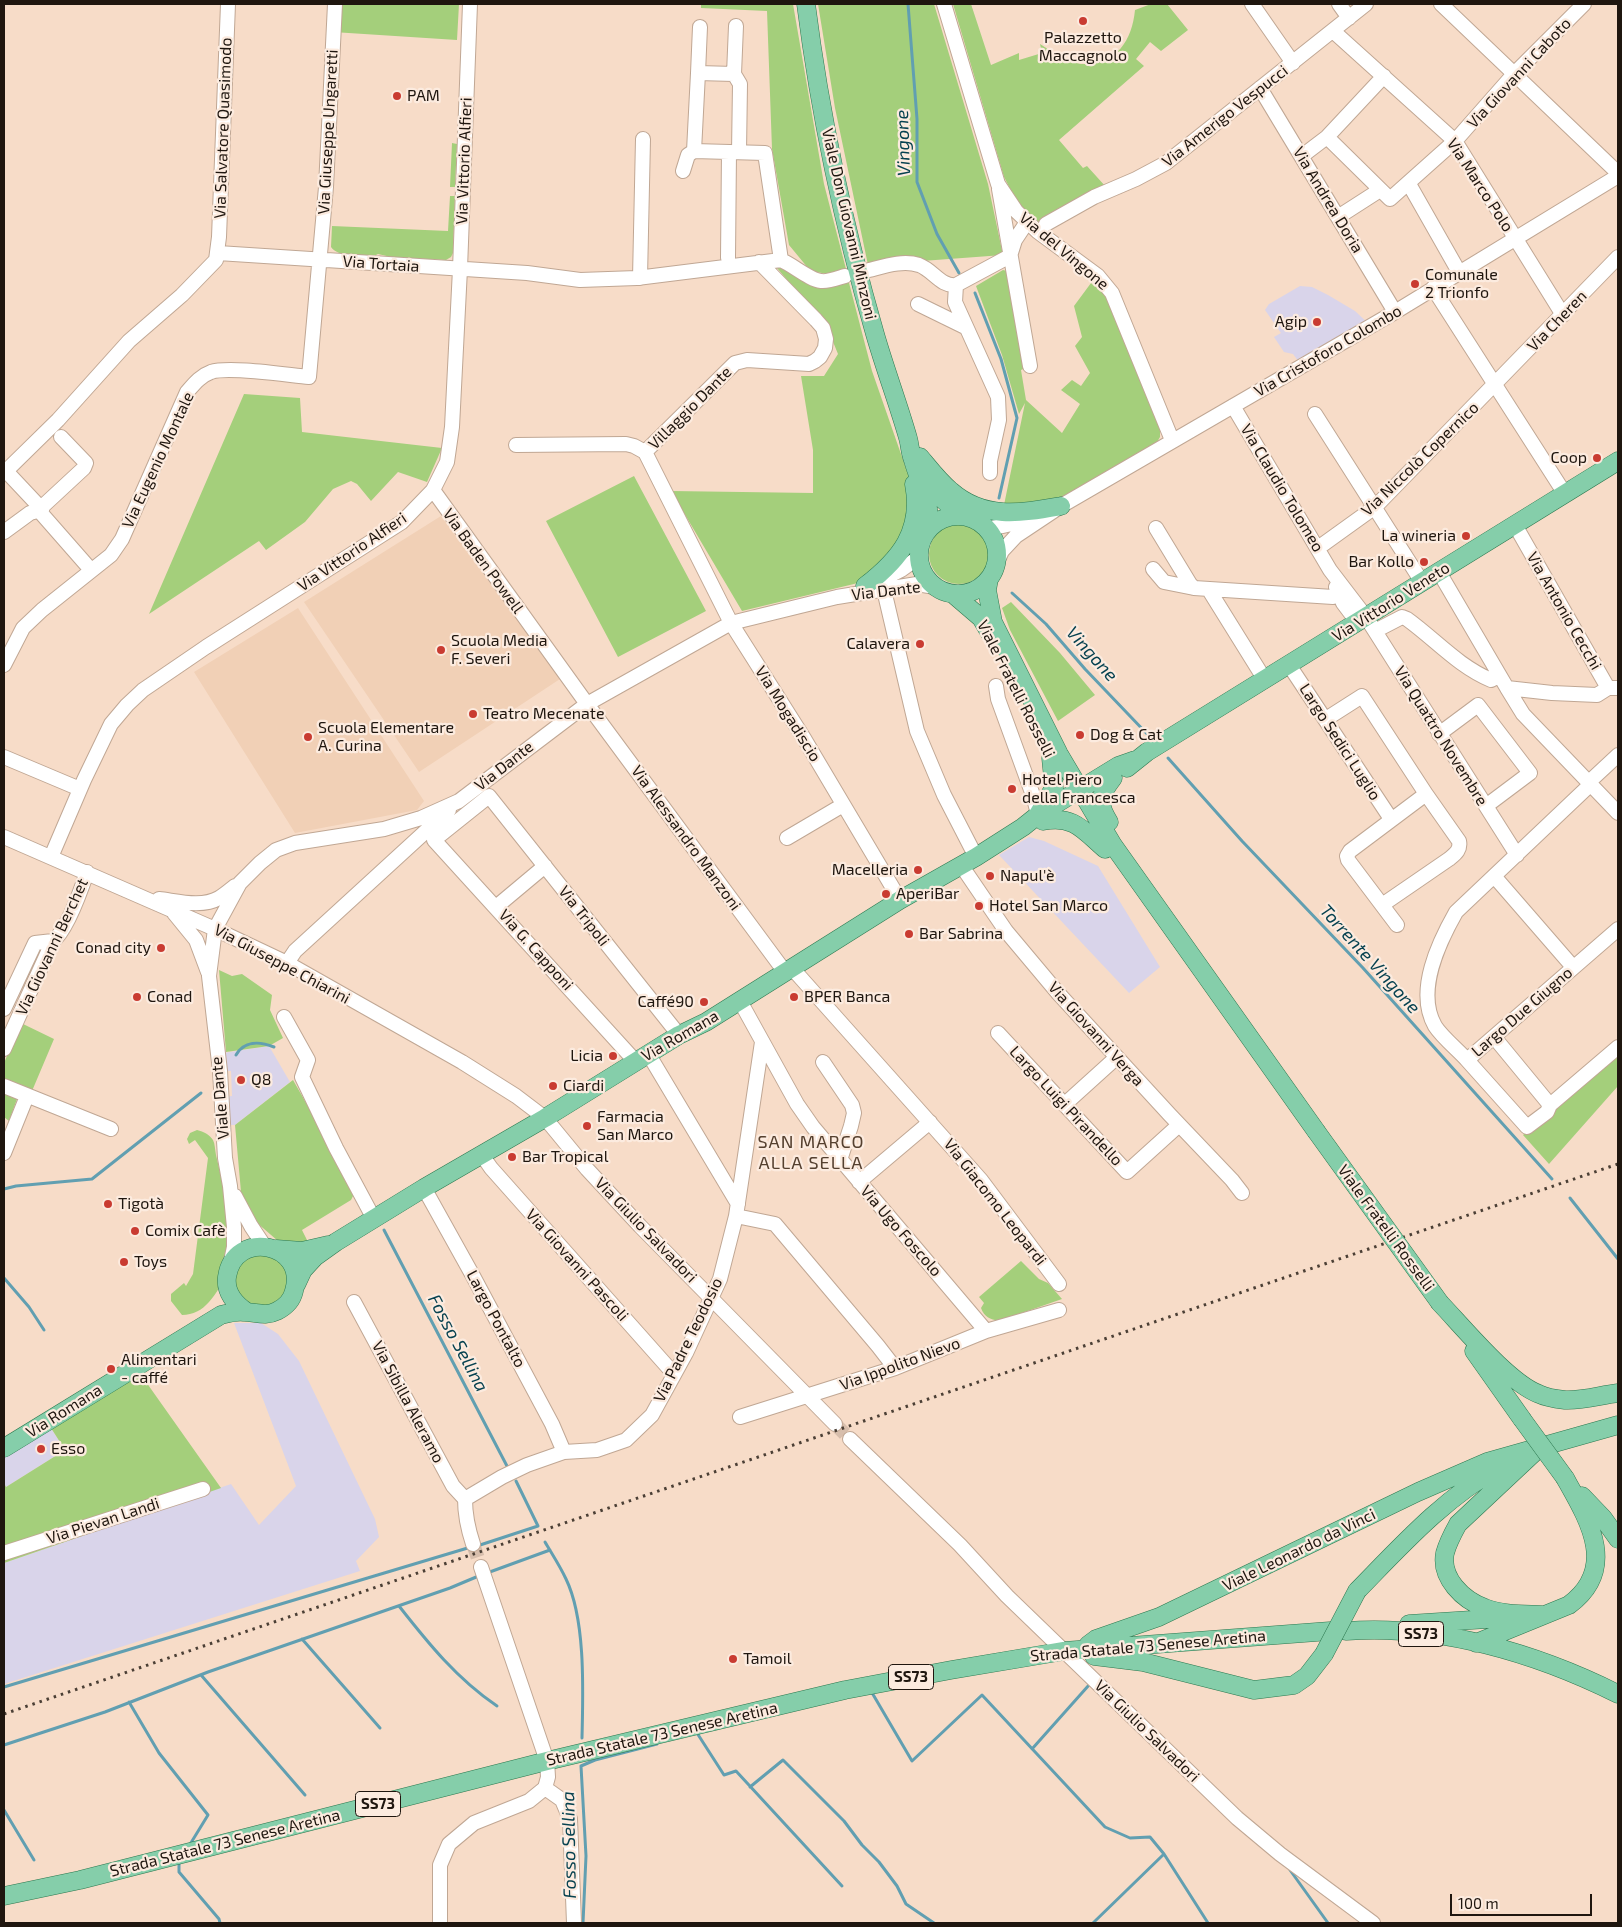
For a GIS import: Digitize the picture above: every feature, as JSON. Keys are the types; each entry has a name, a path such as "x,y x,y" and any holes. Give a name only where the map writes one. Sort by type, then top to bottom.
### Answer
{"main road":[{"name":"Viale Don Giovanni Minzoni","path":"806,4 814,66 841,202 874,333 916,458 929,506 928,529"},
{"name":"Viale Don Giovanni Minzoni","path":"916,458 934,490 943,501 961,516"},
{"path":"916,458 952,492 966,502 982,509 1006,513 1021,513 1061,506"},
{"path":"866,586 894,562 912,531 916,506 912,475 916,458"},
{"name":"Via Vittorio Veneto","path":"1141,756 1289,665 1371,624 1422,582 1618,461"},
{"path":"961,516 970,518 986,528 996,547 997,558 992,574 973,591 953,594 935,587 926,578 921,568 919,557 923,538 928,529 943,519 961,516"},
{"name":"Viale Fratelli Rosselli","path":"992,574 987,590 993,622 1055,756"},
{"name":"Viale Fratelli Rosselli","path":"953,594 974,611 987,628 1105,848 1127,879 1159,911"},
{"path":"1105,848 1078,825 1069,820 1040,818 1054,788 1055,756 1090,773 1111,775 1101,797 1102,812 1124,847 1145,891"},
{"name":"Via Romana","path":"336,1242 424,1188 545,1118 679,1035 706,1022 900,900 961,866 1141,756"},
{"name":"Viale Fratelli Rosselli","path":"1078,795 1522,1419 1565,1478 1603,1518 1618,1539"},
{"path":"247,1312 238,1306 231,1297 228,1287 227,1278 230,1266 236,1257 255,1247 302,1251 336,1242"},
{"path":"201,1326 221,1315 234,1312 268,1315 278,1311 287,1304 293,1295 303,1270 315,1257 336,1242"},
{"path":"271,1248 285,1255 292,1264 296,1285"},
{"path":"201,1326 219,1304 228,1287"},
{"path":"1440,1303 1504,1368 1523,1385 1537,1394 1567,1400 1618,1393"},
{"name":"Via Romana","path":"4,1448 201,1326"},
{"name":"Viale Leonardo da Vinci","path":"1072,1650 1096,1639 1159,1618 1451,1477 1486,1462 1618,1426"},
{"path":"1539,1447 1458,1524 1450,1539 1445,1555 1447,1574 1458,1592 1472,1603 1494,1610 1543,1615"},
{"name":"Viale Leonardo da Vinci","path":"1072,1650 1097,1656 1144,1662 1254,1690 1294,1684 1307,1676 1324,1654 1357,1591 1457,1494 1480,1478 1505,1465 1518,1453"},
{"path":"1482,1620 1475,1632 1476,1643 1558,1610 1577,1599 1588,1585 1595,1559 1595,1539 1586,1515 1565,1478"},
{"path":"1366,1629 1543,1615"},
{"name":"Strada Statale 73 Senese Aretina","path":"4,1896 80,1880 547,1761 824,1695 951,1670 1072,1650 1366,1629 1441,1636 1476,1643 1561,1668 1618,1694"}],"street":[{"name":"Via Salvatore Quasimodo","path":"218,253 228,4"},
{"name":"Via Giuseppe Ungaretti","path":"321,260 328,166 335,4"},
{"name":"Via Vittorio Alfieri","path":"51,856 111,724 127,705 143,690 229,632 402,522 433,490 446,462 452,427 470,4"},
{"name":"Via del Vingone","path":"944,4 998,184 1016,211 1037,232 1098,276 1112,293 1172,440"},
{"path":"1252,4 1293,63"},
{"path":"1339,4 1349,18"},
{"name":"Via Amerigo Vespucci","path":"1046,224 1094,197 1136,179 1166,163 1366,4"},
{"path":"1440,4 1618,175"},
{"name":"Via Giovanni Caboto","path":"1380,190 1390,200 1409,184 1455,141 1514,74 1584,4"},
{"path":"728,258 740,84 734,74 736,26"},
{"path":"694,151 700,27"},
{"name":"Via Marco Polo","path":"1333,31 1455,141 1563,315"},
{"path":"698,73 734,74"},
{"path":"1302,156 1326,137 1384,76"},
{"name":"Via Andrea Doria","path":"1260,88 1395,312"},
{"path":"1326,137 1380,190 1338,217"},
{"path":"640,278 644,139"},
{"path":"682,171 688,155 694,151 765,154 781,260 821,281 845,276"},
{"name":"Via Cristoforo Colombo","path":"992,574 1002,551 1016,536 1061,506 1395,312 1618,175"},
{"path":"998,184 1030,366"},
{"path":"1409,184 1458,272"},
{"path":"869,270 907,263 919,265 929,270 942,282 950,286 956,285 1010,256 1014,240 1027,222"},
{"name":"Via Tortaia","path":"218,253 527,273 580,280 640,278 781,260"},
{"path":"91,570 41,513 37,504 5,472 58,420 128,342 182,295 216,260 218,253"},
{"name":"Via Cheren","path":"1496,384 1618,257"},
{"name":"Via Eugenio Montale","path":"4,665 23,628 42,610 111,556 122,539 187,392 198,379 211,372 228,370 309,377 321,260"},
{"name":"Villaggio Dante","path":"645,452 736,364 747,360 809,364 820,357 826,339 823,328 759,262"},
{"path":"956,285 955,302 965,328 998,397 999,420 990,461 990,473"},
{"path":"1434,288 1565,494"},
{"path":"918,304 965,328"},
{"name":"Via Niccolò Copernico","path":"1318,548 1376,507 1496,384"},
{"name":"Via Claudio Tolomeo","path":"1233,406 1318,548 1330,570 1339,594 1352,615 1371,624"},
{"path":"1315,414 1422,582"},
{"path":"41,513 44,506 84,468 86,463 61,437"},
{"name":"Villaggio Dante","path":"516,445 626,444 645,452 731,623"},
{"name":"Via Baden Powell","path":"433,490 587,704"},
{"name":"Via Cristoforo Colombo","path":"986,528 1010,525 1061,506"},
{"path":"4,532 30,513 37,511 41,513"},
{"name":"Via Antonio Cecchi","path":"1515,525 1613,688"},
{"path":"1156,528 1194,588"},
{"name":"Via Dante","path":"837,597 901,570 919,557"},
{"path":"1153,569 1164,582 1194,588 1333,597 1339,594"},
{"name":"Via Claudio Tolomeo","path":"1330,570 1371,624"},
{"path":"1439,572 1523,714 1618,813"},
{"name":"Via Dante","path":"216,928 240,883 276,850 295,843 384,829 421,818 459,801 587,704 731,623 837,597 917,584 935,587"},
{"path":"884,590 917,731 944,796 976,857"},
{"path":"1209,590 1265,680"},
{"path":"1371,624 1402,617 1407,619 1451,656 1475,673 1491,680 1499,676"},
{"name":"Via Mogadiscio","path":"731,623 900,900"},
{"name":"Via Quattro Novembre","path":"1371,624 1517,855"},
{"name":"Largo Sedici Luglio","path":"1289,665 1391,819"},
{"path":"996,686 998,699 1040,818"},
{"path":"1507,688 1597,695 1613,688"},
{"path":"1326,719 1362,696 1459,842 1460,846 1457,852 1449,859 1382,905"},
{"name":"Via Alessandro Manzoni","path":"587,704 789,970"},
{"path":"1439,734 1478,706 1530,773 1486,806"},
{"name":"Largo Due Giugno","path":"1618,755 1517,855 1456,912 1445,931 1434,957 1428,985 1429,1003 1435,1026 1467,1060 1618,929"},
{"path":"4,757 80,789"},
{"path":"1397,926 1348,860 1347,856 1350,851 1426,794"},
{"name":"Via Tripoli","path":"434,840 489,796 679,1035"},
{"path":"287,964 294,951 459,801"},
{"path":"787,838 843,805"},
{"name":"Via Giuseppe Chiarini","path":"4,837 216,928 287,964 462,1062 516,1096 545,1118"},
{"name":"Via G. Capponi","path":"434,840 642,1058 737,1210"},
{"path":"496,906 545,866"},
{"name":"Via Giovanni Verga","path":"961,866 1006,931 1058,993 1242,1193"},
{"name":"Via Giovanni Berchet","path":"4,1049 53,941 60,936 87,872"},
{"path":"1494,876 1573,967"},
{"path":"145,897 190,903 207,902 218,899 240,883"},
{"path":"168,907 196,940 210,976"},
{"name":"Viale Dante","path":"216,928 210,976 225,1158 234,1227 234,1246 230,1266"},
{"path":"211,956 222,944 238,939"},
{"path":"4,1009 35,943 53,941"},
{"name":"Via Giacomo Leopardi","path":"789,970 930,1122 980,1180 1059,1284"},
{"name":"Via Ugo Foscolo","path":"740,1001 797,1104 813,1127 986,1331"},
{"path":"284,1016 308,1060 302,1077 336,1148 374,1219"},
{"name":"Largo Luigi Pirandello","path":"998,1032 1127,1172 1179,1125"},
{"path":"1494,1037 1550,1105"},
{"name":"Via Padre Teodosio","path":"465,1499 527,1465 564,1452 597,1450 626,1440 652,1415 686,1354 710,1297 720,1279 737,1210 762,1042"},
{"path":"1467,1060 1527,1127 1547,1112 1550,1105 1618,1047"},
{"path":"1065,1104 1117,1057"},
{"path":"823,1062 852,1105 854,1114 840,1160"},
{"path":"4,1086 110,1129"},
{"path":"4,1153 9,1126 27,1096"},
{"name":"Via Giulio Salvadori","path":"545,1118 607,1190 835,1424"},
{"path":"859,1182 930,1122"},
{"name":"Via Giovanni Pascoli","path":"482,1155 491,1168 674,1374"},
{"path":"230,1186 250,1226 271,1248"},
{"name":"Largo Pontalto","path":"424,1188 552,1424 564,1452"},
{"path":"737,1210 775,1224 895,1368"},
{"name":"Via Sibilla Aleramo","path":"354,1302 453,1486 465,1499"},
{"name":"Via Ippolito Nievo","path":"740,1417 809,1397 895,1368 986,1331 1059,1310"},
{"name":"Via Giulio Salvadori","path":"850,1439 960,1544 1007,1596 1072,1650 1081,1666 1237,1818 1280,1854 1372,1923"},
{"name":"Via Pievan Landi","path":"4,1553 203,1489"},
{"path":"465,1499 466,1524 473,1544"},
{"path":"440,1923 440,1865 449,1844 474,1823 529,1800 545,1788 548,1777 547,1761 481,1567"},
{"path":"545,1788 562,1800 570,1819 574,1923"}],"shaded area":[{"path":"1300,286 1312,287 1328,295 1355,311 1371,326 1302,366 1293,354 1284,352 1274,337 1281,333 1265,310 1269,304"},
{"path":"441,516 560,679 419,772 304,602"},
{"name":"Scuola Elementare A. Curina","path":"298,608 424,801 417,810 295,833 194,672"},
{"path":"1029,837 1044,841 1098,866 1160,967 1129,993 999,855"},
{"path":"269,1046 290,1082 235,1125 223,1125 222,1097 232,1096 231,1071 220,1071 217,1054"},
{"path":"234,1323 261,1323 278,1334 299,1361 375,1519 379,1537 356,1561 360,1571 4,1684 4,1563 231,1484 259,1525 296,1486"},
{"path":"47,1422 65,1450 6,1487 4,1483 4,1448"}],"green space":[{"path":"335,4 459,4 457,40 333,32"},
{"path":"701,4 793,4 824,184 846,269 828,274 816,272 808,268 789,245 772,149 767,11 701,8"},
{"path":"818,4 934,4 988,184 1003,255 868,265 835,108"},
{"path":"953,4 971,4 991,65 1019,53 1019,60 1042,53 1040,44 1060,56 1077,63 1094,63 1104,60 1113,56 1126,41 1135,10 1151,4 1167,4 1188,30 1161,51 1150,42 1136,59 1144,66 1059,140 1083,168 1087,166 1106,187 1041,227 1016,200 1004,177"},
{"path":"452,143 457,144 455,187 450,187"},
{"path":"450,196 455,196 453,253 446,260 391,257 378,254 374,256 350,255 339,253 331,247 332,226 448,231"},
{"path":"779,265 822,285 848,279 872,371 909,477 912,505 897,551 858,583 742,611 671,491 813,493 813,450 801,376 824,376 838,354 827,327 777,268"},
{"path":"1003,270 1007,271 1030,366 1021,370 1026,400 1062,433 1080,404 1061,390 1072,380 1081,386 1090,373 1075,346 1082,337 1074,306 1091,283 1103,291 1110,302 1160,430 1160,437 1156,444 1058,501 1004,505 1025,403 1019,414 1002,355 976,286"},
{"path":"244,394 300,398 302,432 442,448 427,482 398,472 371,501 357,484 351,481 333,489 305,522 266,550 259,541 149,614"},
{"path":"634,476 706,611 618,657 546,521"},
{"path":"959,524 976,529 984,537 989,554 984,571 976,579 959,584 942,579 934,571 929,554 934,537 942,529"},
{"path":"1011,602 1060,653 1095,695 1058,721 1010,630 1002,608"},
{"path":"219,970 232,976 242,974 272,995 270,1010 283,1038 269,1046 226,1052"},
{"path":"21,1023 54,1039 32,1091 4,1081 4,1063"},
{"path":"1618,1056 1618,1086 1549,1164 1523,1135"},
{"path":"293,1080 356,1190 351,1200 302,1230 309,1244 278,1241 256,1222 242,1203 235,1125"},
{"path":"4,1093 17,1099 9,1121 4,1117"},
{"path":"197,1130 208,1135 214,1143 227,1211 228,1252 225,1271 219,1288 209,1302 197,1312 182,1315 171,1301 171,1294 184,1283 186,1286 193,1274 208,1158 195,1140 189,1144 187,1139 190,1133"},
{"path":"249,1255 274,1256 287,1271 288,1278 285,1291 282,1297 272,1305 265,1307 252,1306 241,1298 237,1292 234,1279 235,1272"},
{"path":"1021,1261 1039,1279 1048,1283 1062,1299 999,1321 988,1317 982,1311 981,1308 984,1303 979,1297"},
{"path":"139,1372 221,1488 4,1563 4,1483 6,1487 65,1450 51,1428"}],"waterway":[{"name":"Vingone","path":"908,4 917,119 917,182 937,234 959,273"},
{"name":"Vingone","path":"975,293 1001,359 1017,418 999,498"},
{"name":"Vingone","path":"1012,593 1046,624 1085,669 1150,737"},
{"name":"Torrente Vingone","path":"1168,758 1242,841 1363,968 1552,1179"},
{"name":"Fosso Sellina","path":"236,1055 243,1047 252,1044 257,1043 274,1047"},
{"name":"Fosso Sellina","path":"4,1189 16,1186 92,1179 201,1093"},
{"name":"Torrente Vingone","path":"1570,1198 1618,1259"},
{"name":"Fosso Sellina","path":"384,1230 508,1468"},
{"path":"4,1278 29,1307 44,1330"},
{"path":"477,1546 538,1526 516,1481"},
{"name":"Fosso Sellina","path":"545,1542 566,1579 577,1615 582,1657 582,1738"},
{"path":"4,1687 471,1547"},
{"path":"487,1573 550,1550"},
{"path":"4,1745 105,1712 208,1672 450,1588 481,1575"},
{"path":"399,1606 432,1647 456,1672 497,1706"},
{"path":"302,1639 380,1728"},
{"path":"201,1675 305,1795"},
{"path":"1032,1749 1089,1685"},
{"path":"871,1691 912,1761 982,1695 1105,1827 1130,1838 1150,1837 1164,1854 1208,1923"},
{"path":"129,1702 159,1753 208,1815 189,1846"},
{"path":"697,1733 724,1775 736,1771 842,1886"},
{"name":"Fosso Sellina","path":"583,1923 586,1856 581,1766 595,1760 657,1744"},
{"path":"750,1787 783,1760 844,1821 897,1886 906,1904 934,1923"},
{"path":"4,1810 34,1860"},
{"path":"1093,1923 1164,1854"},
{"path":"179,1861 179,1872 219,1919 220,1923"},
{"path":"1290,1870 1328,1923"}],"tunnel":[{"path":"835,1424 850,1439"},
{"path":"473,1544 481,1567"}],"railway":[{"path":"4,1714 1618,1164"}],"place":[{"name":"Palazzetto Maccagnolo","path":"1083,21"},
{"name":"PAM","path":"397,96"},
{"name":"Comunale 2 Trionfo","path":"1415,284"},
{"name":"Agip","path":"1317,322"},
{"name":"Coop","path":"1597,458"},
{"name":"La wineria","path":"1466,536"},
{"name":"Bar Kollo","path":"1424,562"},
{"name":"Calavera","path":"920,644"},
{"name":"Scuola Media F. Severi","path":"441,650"},
{"name":"Teatro Mecenate","path":"473,714"},
{"name":"Dog & Cat","path":"1080,735"},
{"name":"Scuola Elementare A. Curina","path":"308,737"},
{"name":"Hotel Piero della Francesca","path":"1012,789"},
{"name":"Macelleria","path":"918,870"},
{"name":"Napul'è","path":"990,876"},
{"name":"AperiBar","path":"886,894"},
{"name":"Hotel San Marco","path":"979,906"},
{"name":"Bar Sabrina","path":"909,934"},
{"name":"Conad city","path":"161,948"},
{"name":"Conad","path":"137,997"},
{"name":"BPER Banca","path":"794,997"},
{"name":"Caffé90","path":"704,1002"},
{"name":"Licia","path":"613,1056"},
{"name":"Q8","path":"241,1080"},
{"name":"Ciardi","path":"553,1086"},
{"name":"Farmacia San Marco","path":"587,1126"},
{"name":"Bar Tropical","path":"512,1157"},
{"name":"Tigotà","path":"108,1204"},
{"name":"Comix Cafè","path":"135,1231"},
{"name":"Toys","path":"124,1262"},
{"name":"Alimentari - caffé","path":"111,1369"},
{"name":"Esso","path":"41,1449"},
{"name":"Tamoil","path":"733,1659"}],"district":[{"name":"SAN MARCO ALLA SELLA","path":"811,1152"}]}
